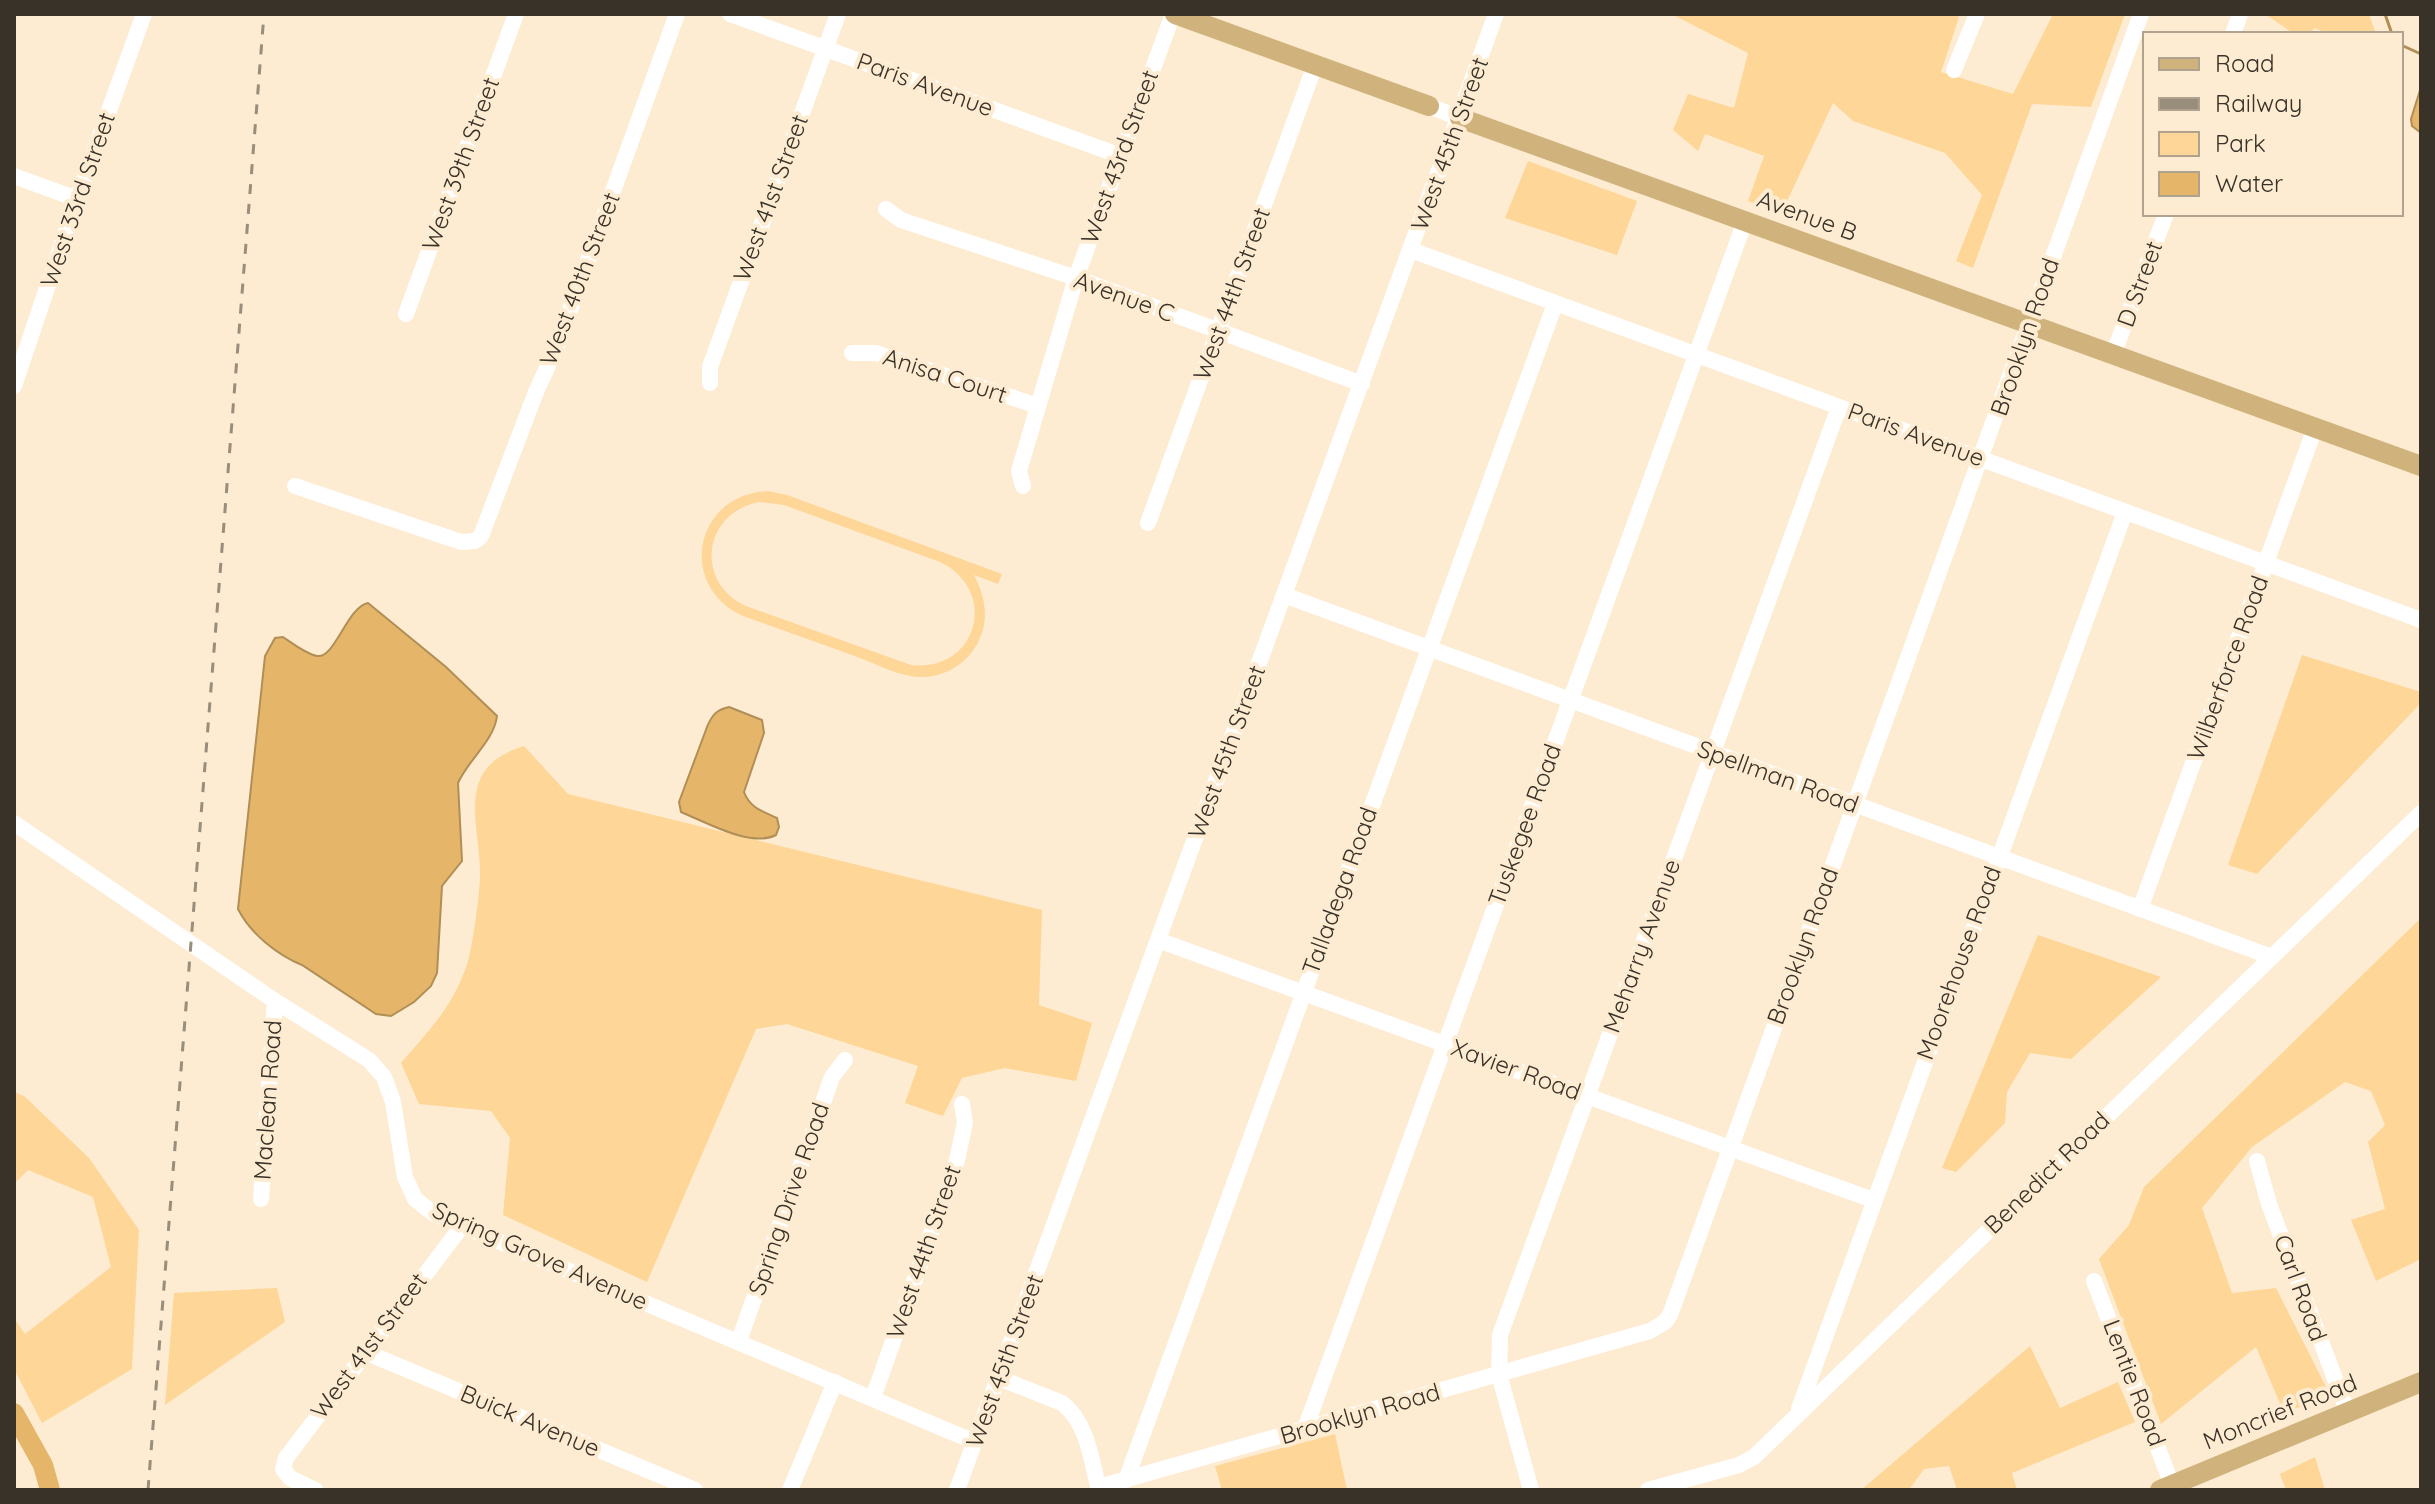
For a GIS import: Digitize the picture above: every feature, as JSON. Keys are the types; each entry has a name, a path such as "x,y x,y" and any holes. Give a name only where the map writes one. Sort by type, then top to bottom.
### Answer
{"main road":[{"name":"Avenue B","path":"1174,14 1429,106"},
{"name":"Avenue B","path":"1460,118 2421,466"},
{"name":"Moncrief Road","path":"2166,1488 2421,1382"}],"street":[{"name":"West 33rd Street","path":"14,386 144,14"},
{"name":"West 39th Street","path":"406,314 516,14"},
{"name":"West 40th Street","path":"295,486 461,542 475,541 486,529 536,392 557,346 677,14"},
{"name":"Paris Avenue","path":"730,14 1121,156"},
{"name":"West 41st Street","path":"710,383 710,367 838,14"},
{"name":"West 43rd Street","path":"1023,486 1019,471 1076,278 1174,14"},
{"name":"West 45th Street","path":"957,1490 1496,14"},
{"path":"1954,70 1977,14"},
{"name":"Brooklyn Road","path":"1099,1489 1650,1331 1670,1315 2141,14"},
{"name":"West 44th Street","path":"1148,523 1315,65"},
{"name":"Avenue B","path":"1429,106 1460,118"},
{"path":"14,176 77,199"},
{"name":"Avenue C","path":"886,209 901,220 1076,278 1362,384"},
{"name":"D Street","path":"2113,355 2165,216"},
{"name":"Tuskegee Road","path":"1305,1429 1745,221"},
{"name":"Paris Avenue","path":"1411,250 2421,620"},
{"name":"Talladega Road","path":"1126,1480 1555,304"},
{"name":"Anisa Court","path":"852,353 876,353 1038,406"},
{"name":"Meharry Avenue","path":"1531,1490 1499,1374 1500,1335 1839,407"},
{"name":"Wilberforce Road","path":"2140,909 2315,428"},
{"name":"Moorehouse Road","path":"1797,1415 2125,512"},
{"name":"Spellman Road","path":"1284,595 2272,957"},
{"name":"Benedict Road","path":"1648,1490 1747,1462 2421,813"},
{"name":"Spring Grove Avenue","path":"14,823 275,1001 369,1060 384,1077 393,1102 405,1177 415,1199 434,1214 975,1442"},
{"name":"Xavier Road","path":"1158,940 1873,1200"},
{"name":"Maclean Road","path":"261,1199 275,1001"},
{"name":"Spring Drive Road","path":"739,1341 832,1077 845,1060"},
{"name":"West 44th Street","path":"873,1398 957,1160 965,1123 962,1104"},
{"name":"Carl Road","path":"2257,1161 2269,1204 2348,1413"},
{"name":"West 41st Street","path":"315,1490 290,1478 283,1469 292,1448 462,1226"},
{"name":"Lentie Road","path":"2094,1281 2166,1488"},
{"name":"Buick Avenue","path":"365,1352 695,1490"},
{"path":"999,1378 1062,1403 1071,1410 1082,1428 1099,1489"},
{"path":"790,1490 835,1382"}],"green space":[{"path":"1671,14 1952,14 1959,17 1941,72 2013,94 2053,14 2125,14 2091,107 2032,104 1973,268 1956,261 1982,195 1945,153 1853,121 1833,103 1781,214 1748,201 1764,156 1705,134 1698,151 1673,130 1688,94 1734,108 1748,53"},
{"path":"2265,14 2369,14 2375,32 2325,32 2314,28 2312,32 2291,32"},
{"path":"1528,161 1637,201 1617,255 1505,218"},
{"path":"768,491 787,495 1002,574 998,584 974,575 985,610 983,628 976,646 952,669 928,677 911,676 743,616 722,602 708,584 702,564 703,543 710,524 724,507 743,496","holes":["759,502 784,505 940,562 959,575 970,591 975,609 973,627 965,644 952,656 934,664 911,665 746,606 729,595 718,581 712,565 712,549 717,533 726,520 740,509"]},
{"path":"2302,655 2421,692 2421,703 2257,874 2228,865"},
{"path":"524,746 568,794 1042,910 1039,1005 1092,1023 1076,1081 1005,1068 962,1078 943,1116 905,1103 918,1066 787,1024 756,1029 647,1282 503,1215 510,1138 491,1111 419,1104 401,1063 448,1004 468,961 480,877 475,813 480,780 488,767 503,755"},
{"path":"2421,918 2421,1259 2376,1281 2351,1220 2385,1209 2368,1142 2385,1125 2371,1091 2345,1082 2252,1147 2202,1208 2232,1293 2276,1288 2326,1387 2313,1402 2284,1413 2256,1347 2161,1424 2099,1259 2129,1225 2144,1187"},
{"path":"2038,935 2161,977 2071,1059 2030,1053 2007,1092 2005,1123 1956,1172 1942,1168"},
{"path":"14,1092 24,1096 89,1158 139,1230 132,1369 42,1423 14,1369 14,1318 25,1334 111,1267 93,1197 28,1170 14,1184"},
{"path":"277,1288 285,1322 165,1405 174,1293"},
{"path":"2030,1346 2060,1408 2118,1382 2135,1422 2012,1473 2017,1490 1957,1490 1949,1466 1924,1469 1909,1490 1861,1490"},
{"path":"1335,1434 1347,1490 1222,1490 1215,1466"},
{"path":"2315,1457 2325,1490 2286,1490 2280,1474"}],"water":[{"path":"2421,87 2421,133 2412,126 2411,119"},
{"path":"368,603 446,667 497,716 491,734 458,783 462,861 442,886 437,973 431,986 414,1002 391,1016 376,1014 274,949 257,935 238,909 265,656 275,638 283,637 308,653 323,655 336,642 354,613"},
{"path":"729,707 762,720 764,733 744,792 753,805 777,818 779,827 776,835 766,838 742,836 681,812 679,802 709,723 718,711"}],"waterway":[{"path":"2385,14 2391,32"},
{"path":"2403,46 2421,54"},
{"path":"14,1413 43,1465 50,1490"}],"railway":[{"path":"148,1490 264,14"}]}
